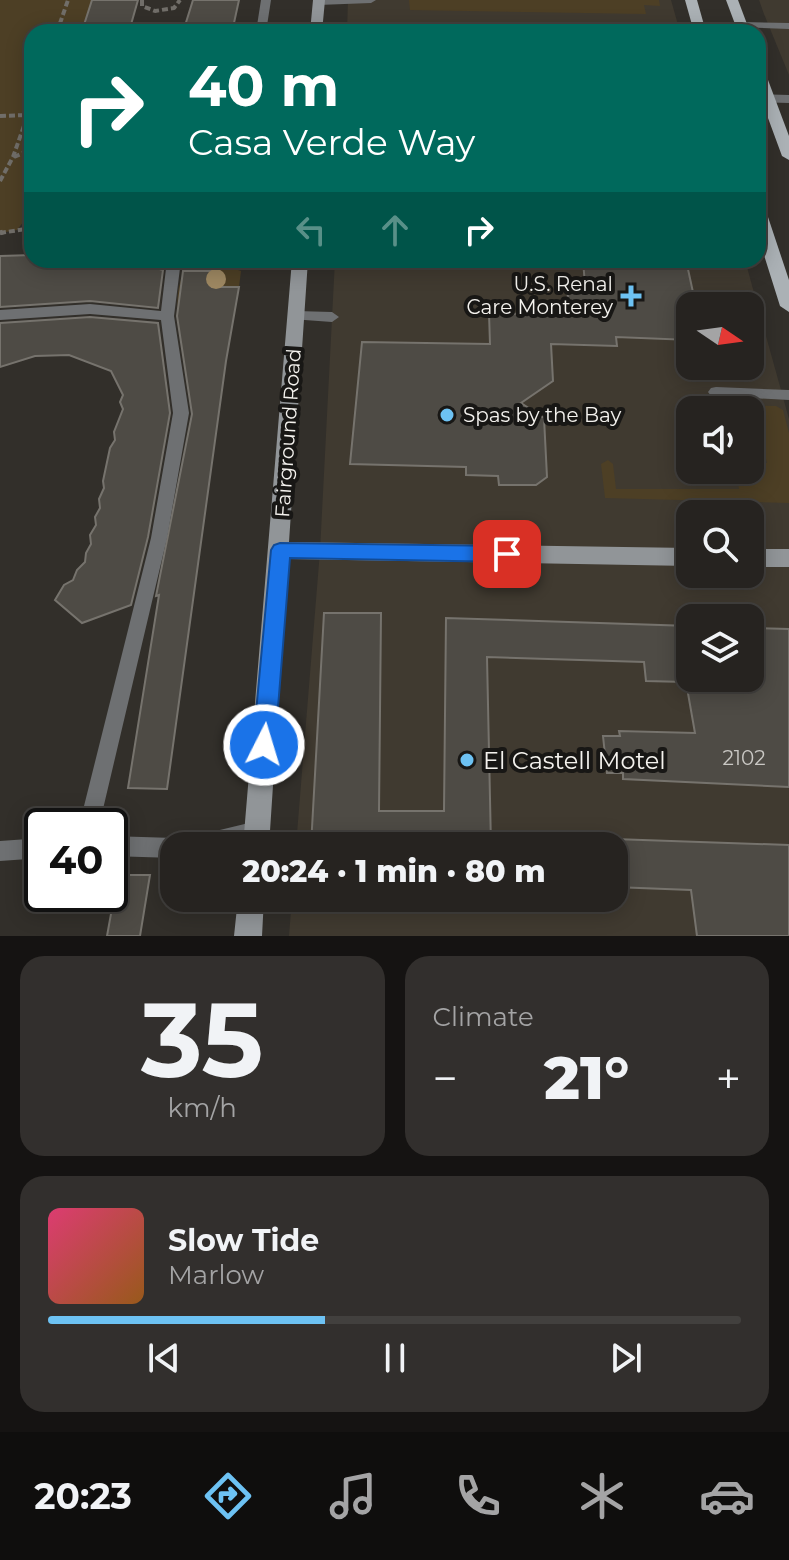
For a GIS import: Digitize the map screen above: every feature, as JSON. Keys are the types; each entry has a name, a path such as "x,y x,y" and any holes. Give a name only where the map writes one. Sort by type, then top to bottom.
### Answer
{"main road":[{"path":"691,0 698,24"},
{"path":"732,0 741,24"},
{"path":"766,106 789,156"},
{"path":"766,234 787,296"}],"street":[{"path":"317,24 318,1"},
{"path":"766,99 789,99"},
{"name":"Fairground Road","path":"256,832 299,268"},
{"path":"280,550 676,557"},
{"path":"764,558 789,558"},
{"path":"248,936 250,912"}],"lane":[{"path":"262,24 266,0"},
{"path":"318,1 371,0"},
{"path":"766,27 789,26"},
{"path":"93,808 159,538 181,413 167,316 173,268"},
{"path":"0,315 90,309 167,316"},
{"path":"296,316 332,317"},
{"path":"716,392 789,395"},
{"path":"128,847 160,848"},
{"path":"0,851 24,849"}],"path":[{"path":"60,24 68,0"},
{"path":"142,0 142,6 155,11 174,8 180,0"},
{"path":"0,116 24,115"},
{"path":"0,181 24,126"},
{"path":"13,157 24,152"},
{"path":"0,233 24,228"}],"shaded area":[{"path":"0,0 92,0 110,24 24,24 24,221 17,230 0,233"},
{"path":"348,0 671,0 678,24 347,24"},
{"path":"409,0 659,0 660,6 644,5 646,14 410,10"},
{"path":"759,0 789,0 789,75 764,14"},
{"path":"189,268 232,268 241,271 239,287 188,287 211,361 227,363 189,363 183,359 178,293"},
{"path":"335,268 747,268 754,292 676,292 676,380 764,380 764,329 789,419 789,936 289,936 291,912 628,912 628,832 297,832 320,551"},
{"path":"764,406 776,406 783,410 789,433 789,503 605,498 601,464 608,460 613,464 616,489 739,489 738,484 764,484 764,463 767,463"}],"building":[{"path":"92,0 138,0 131,24 84,24"},
{"path":"193,0 239,0 234,24 186,24"},
{"path":"24,255 24,268 163,270 158,308 90,301 0,307 0,256"},
{"name":"Spas by the Bay","path":"584,268 688,268 693,292 676,292 676,339 616,337 617,346 551,344 553,381 521,403 544,418 547,477 536,485 499,485 498,476 466,475 466,467 350,464 362,342 490,344 489,313 569,315 567,284 585,285"},
{"path":"183,271 215,271 212,287 239,287 167,789 128,788 159,595 156,596 192,414 177,316"},
{"path":"90,317 158,323 170,413 148,537 131,605 82,623 55,600 85,562 91,544 90,535 100,508 99,499 104,488 110,448 123,409 120,402 123,395 111,371 69,355 35,356 0,367 0,323"},
{"path":"324,613 381,613 379,811 444,811 446,618 676,626 676,682 646,681 644,662 487,657 491,832 312,832"},
{"path":"764,628 789,629 789,787 623,779 623,773 607,773 603,736 620,736 619,731 695,733 688,692 764,692"},
{"path":"628,839 789,845 789,936 697,936 691,890 628,888"},
{"path":"128,875 150,875 140,936 107,936 111,912 128,912"}],"place":[{"name":"U.S. Renal Care Monterey","path":"631,296"},
{"name":"Spas by the Bay","path":"447,415"},
{"name":"El Castell Motel","path":"467,760"}],"route":[{"path":"264,745 280,550 507,554"}]}
